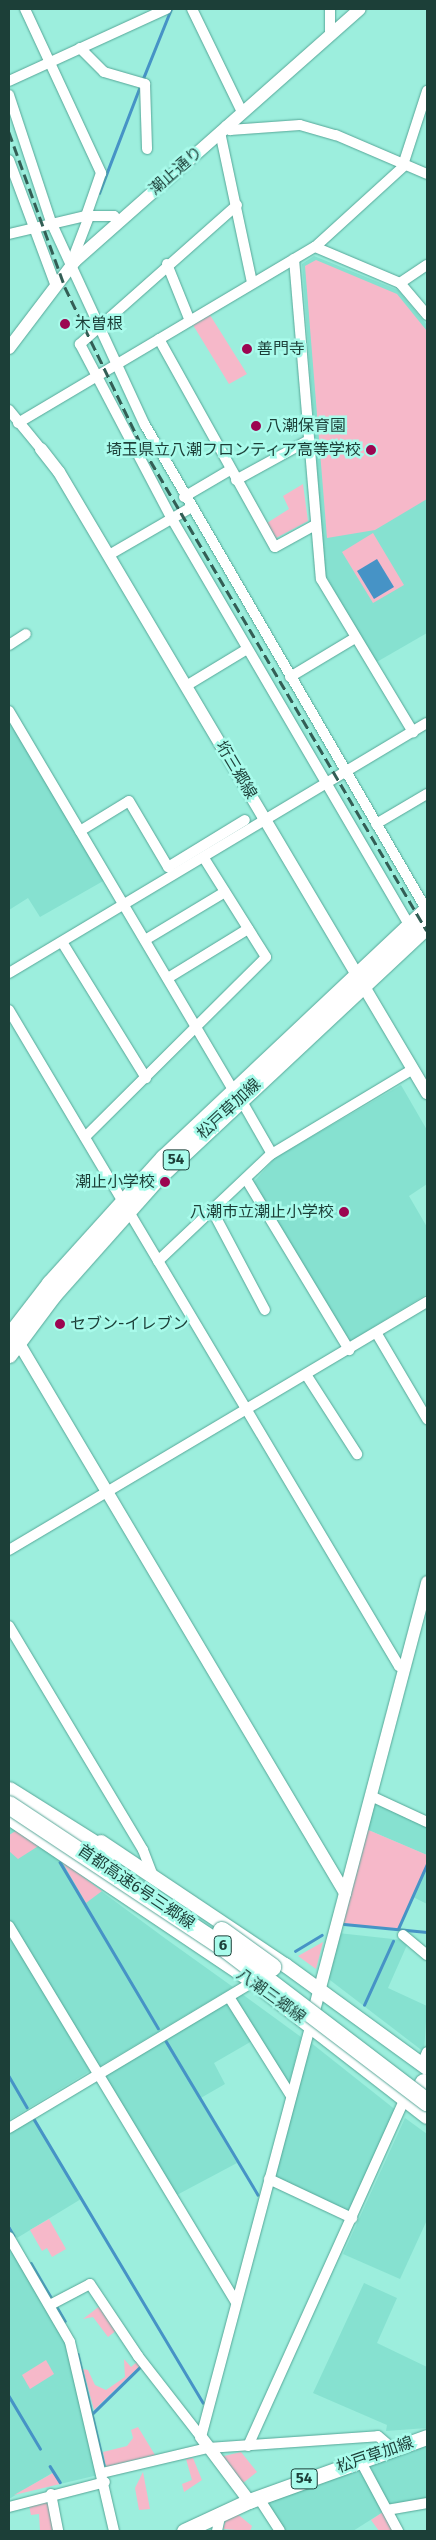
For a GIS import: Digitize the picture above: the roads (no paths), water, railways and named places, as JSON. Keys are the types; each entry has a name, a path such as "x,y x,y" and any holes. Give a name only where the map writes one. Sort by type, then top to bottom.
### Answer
{"highway":[{"name":"首都高速6号三郷線","path":"9,1791 249,1950 427,2086"},
{"name":"首都高速6号三郷線","path":"9,1805 226,1948 427,2102"}],"main road":[{"name":"松戸草加線","path":"360,979 409,924 427,908"},
{"name":"松戸草加線","path":"9,1355 12,1334 125,1205 236,1093 360,979 427,926"},
{"name":"八潮三郷線","path":"9,1784 152,1874 425,2061"},
{"name":"八潮三郷線","path":"9,1818 253,1982 311,2025 427,2117"},
{"path":"152,1874 160,1898 186,1936"},
{"name":"松戸草加線","path":"184,2531 254,2499 427,2437"}],"street":[{"path":"25,9 101,173 75,253"},
{"path":"9,80 166,9"},
{"path":"192,9 242,112"},
{"path":"330,9 330,33"},
{"name":"潮止通り","path":"9,348 55,284 71,266 330,33 360,9"},
{"path":"80,48 104,72 145,84 147,149"},
{"path":"18,424 116,367 252,283 315,248 404,165 427,91"},
{"path":"9,94 51,222 116,367 190,508 344,772 427,908"},
{"path":"252,283 223,129 300,125 336,135 427,174"},
{"path":"9,160 32,227 55,284"},
{"path":"237,205 167,264 98,330 80,344 172,519 409,924"},
{"path":"9,234 51,222 87,216 114,216 119,221"},
{"path":"315,248 400,283 427,315"},
{"path":"294,259 321,579 413,732"},
{"path":"167,264 190,321"},
{"path":"400,283 427,265"},
{"path":"159,339 230,470 275,547 315,525"},
{"path":"9,410 18,424 41,449"},
{"path":"236,480 309,440"},
{"name":"垳三郷線","path":"41,449 109,555 427,1093"},
{"path":"184,497 230,470"},
{"path":"109,555 190,508"},
{"path":"9,645 26,634"},
{"path":"290,677 355,638"},
{"path":"186,686 248,649"},
{"path":"9,711 272,1154"},
{"path":"171,871 204,858 427,723"},
{"path":"376,824 427,794"},
{"path":"80,831 129,802 171,871"},
{"path":"9,973 124,905 245,820"},
{"path":"85,1137 197,1028 266,957 204,858"},
{"path":"145,940 225,892"},
{"path":"168,978 248,929"},
{"path":"62,942 146,1078"},
{"path":"9,1010 398,1666 405,1667"},
{"path":"158,1261 272,1154 413,1069"},
{"path":"246,1179 349,1350"},
{"path":"212,1210 265,1310"},
{"path":"9,1550 108,1490 307,1376 427,1302"},
{"path":"12,1334 108,1490 345,1893"},
{"path":"377,1334 427,1419"},
{"path":"307,1376 357,1454"},
{"path":"205,2443 236,2302 311,2025 318,1989 405,1667 425,1601 427,1582"},
{"path":"9,1626 142,1850 152,1874"},
{"path":"371,1796 427,1822"},
{"path":"9,1926 236,2302"},
{"path":"403,1935 427,1955"},
{"path":"9,2128 253,1982"},
{"path":"229,1997 291,2096"},
{"path":"248,2446 405,2100"},
{"path":"268,2179 352,2218"},
{"path":"9,2236 70,2342 114,2531"},
{"path":"50,2306 90,2284 138,2356 205,2443 280,2531"},
{"path":"9,2507 103,2478 205,2443 248,2446 378,2436 389,2441 393,2448"},
{"path":"360,2460 398,2531"},
{"path":"51,2494 58,2531"},
{"path":"387,2510 427,2503"},
{"path":"218,2531 222,2512"}],"waterway":[{"path":"142,81 171,9"},
{"path":"99,193 140,86"},
{"path":"60,1862 158,2028"},
{"path":"398,1929 427,1864"},
{"path":"344,1924 427,1932"},
{"path":"295,1951 322,1935"},
{"path":"364,2005 393,1941"},
{"path":"166,2041 258,2195"},
{"path":"9,2076 27,2107"},
{"path":"34,2119 203,2402"},
{"path":"9,2227 14,2236"},
{"path":"31,2263 52,2299"},
{"path":"57,2307 65,2321"},
{"path":"78,2354 104,2465"},
{"path":"93,2413 140,2367"},
{"path":"9,2396 40,2448"},
{"path":"50,2466 60,2482"}],"railway":[{"path":"9,132 65,287 143,448 427,931"}],"place":[{"name":"木曽根","path":"65,324"},
{"name":"善門寺","path":"247,349"},
{"name":"八潮保育園","path":"256,426"},
{"name":"埼玉県立八潮フロンティア高等学校","path":"371,450"},
{"name":"潮止小学校","path":"165,1182"},
{"name":"八潮市立潮止小学校","path":"344,1212"},
{"name":"セブン-イレブン","path":"60,1324"}]}
